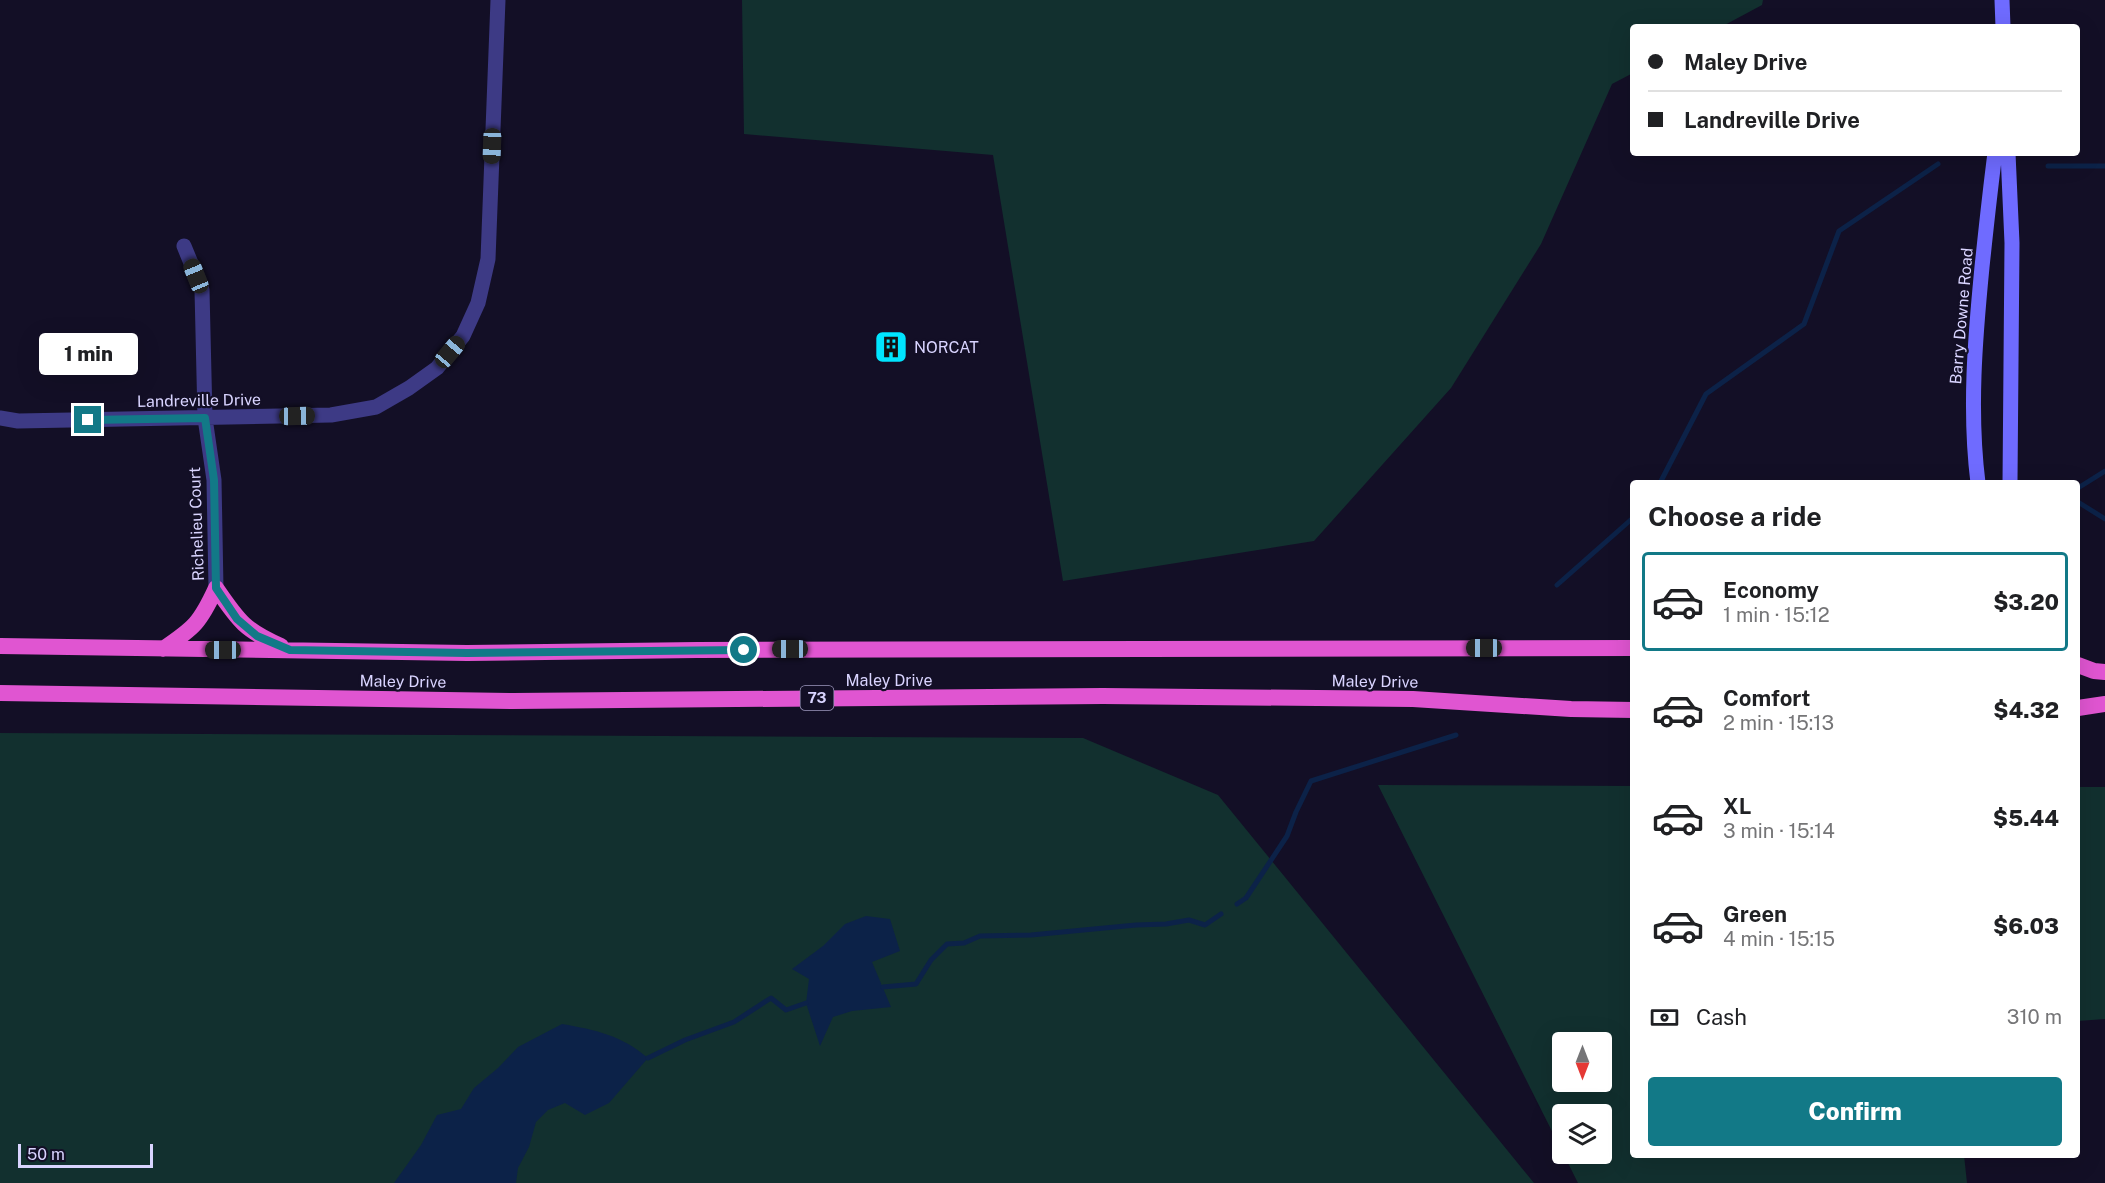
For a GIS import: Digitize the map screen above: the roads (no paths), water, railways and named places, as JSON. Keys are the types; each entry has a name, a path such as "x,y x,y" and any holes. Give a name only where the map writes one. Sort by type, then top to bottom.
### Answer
{"highway":[{"path":"162,649 189,631 204,614 216,588"},
{"path":"216,588 237,619 257,636 290,650"},
{"name":"Maley Drive","path":"0,646 467,653 697,650 1630,648"},
{"path":"2080,665 2094,671 2105,672"},
{"name":"Maley Drive","path":"0,693 513,701 1102,696 1401,698 1571,709 1630,710"},
{"path":"2080,708 2105,704"}],"main road":[{"path":"2002,0 2002,24"},
{"name":"Barry Downe Road","path":"1978,480 1972,391 1995,156"},
{"path":"2008,156 2012,254 2010,480"}],"street":[{"name":"Landreville Drive","path":"0,418 18,421 331,415 376,406 409,388 437,368 463,336 478,303 488,259 498,0"},
{"name":"Richelieu Court","path":"183,246 202,290 205,418 214,480 216,588"}],"water":[{"path":"866,916 890,919 900,951 872,962 891,1007 852,1011 833,1017 820,1046 806,1003 809,979 792,969 823,946 845,924"},
{"path":"562,1024 608,1035 628,1044 648,1058 609,1103 585,1115 565,1103 548,1110 536,1122 529,1147 518,1168 516,1183 394,1183 421,1145 437,1115 461,1109 474,1088 518,1047"}],"waterway":[{"path":"1662,480 1706,394 1804,324 1839,231 1938,164"},
{"path":"2048,166 2105,166"},
{"path":"2080,487 2105,471"},
{"path":"2080,503 2105,519"},
{"path":"1557,585 1630,521"},
{"path":"1237,904 1246,898 1287,836 1311,781 1456,735"},
{"path":"883,987 916,984 931,960 947,944 964,943 980,936 1031,935 1166,924 1189,920 1205,925 1221,914"},
{"path":"648,1058 685,1040 734,1022 771,998 786,1010 806,1003"}],"place":[{"name":"NORCAT","path":"891,347"}]}
